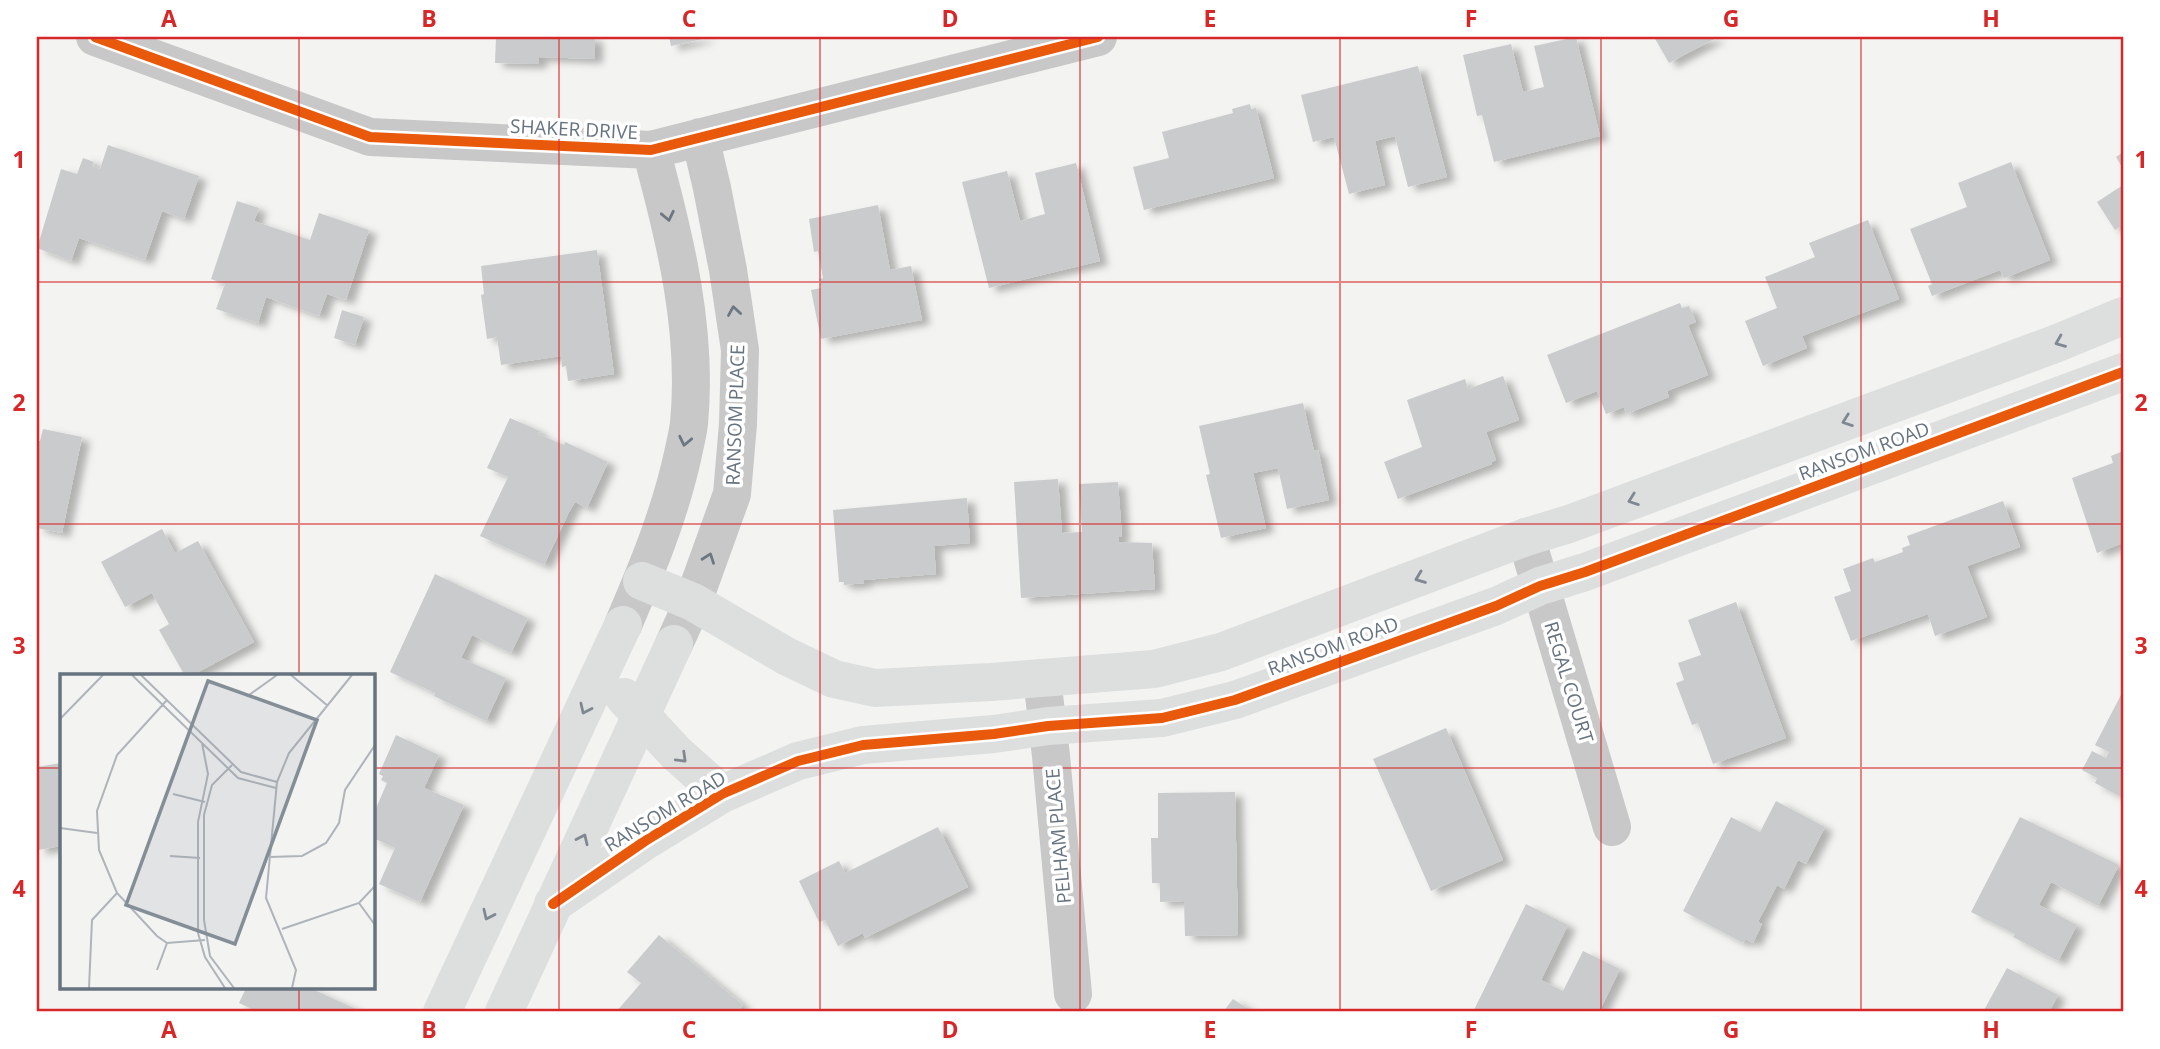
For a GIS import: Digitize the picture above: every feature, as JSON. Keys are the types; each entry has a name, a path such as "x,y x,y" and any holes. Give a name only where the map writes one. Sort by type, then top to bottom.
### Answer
{"street":[{"name":"SHAKER DRIVE","path":"96,37 370,137 651,150 1098,37"},
{"name":"RANSOM PLACE","path":"674,644 693,602 732,494 738,424 740,350 726,257 700,137"},
{"path":"442,1012 624,625 675,489 689,424 691,357 682,282 651,150"},
{"name":"RANSOM ROAD","path":"642,580 693,602 786,656 834,679 876,688 1154,669 1221,652 2054,344 2123,316"},
{"name":"RANSOM ROAD","path":"553,904 645,841 722,794 798,761 863,745 994,734 1048,726 1162,718 1235,700 1496,606 1540,586 1598,568 2123,372"},
{"name":"REGAL COURT","path":"1526,537 1612,827"},
{"name":"RANSOM ROAD","path":"504,1012 674,644"},
{"path":"602,672 676,752 722,794"},
{"name":"PELHAM PLACE","path":"1042,678 1073,994"}],"building":[{"path":"496,37 595,37 595,59 539,57 539,64 495,63"},
{"path":"669,37 707,37 707,38 671,46"},
{"path":"1576,37 1600,136 1494,162 1482,115 1477,116 1463,55 1511,44 1523,92 1544,87 1534,46"},
{"path":"1654,37 1718,37 1669,63"},
{"path":"1418,66 1447,177 1408,187 1395,136 1375,141 1385,185 1349,194 1334,137 1313,142 1301,95"},
{"path":"1250,104 1251,109 1256,108 1274,178 1144,210 1133,167 1169,158 1162,132 1233,113 1232,109"},
{"path":"108,145 199,176 184,219 162,211 145,260 79,238 71,261 37,248 61,169 77,174 83,158 94,162 92,166 100,169"},
{"path":"2123,152 2123,169 2116,157"},
{"path":"2011,162 2050,260 2004,278 2000,270 1932,296 1928,286 1932,284 1910,229 1967,207 1958,183"},
{"path":"1076,163 1100,261 989,288 962,182 1007,171 1020,221 1045,214 1035,173"},
{"path":"2123,185 2123,225 2115,230 2097,202"},
{"path":"237,201 259,208 254,221 310,240 319,213 369,230 346,300 327,294 319,316 266,297 258,323 216,309 225,284 211,279"},
{"path":"878,205 890,270 911,266 922,320 821,339 811,290 821,288 819,279 823,278 818,251 814,252 809,219"},
{"path":"1868,220 1899,299 1802,336 1807,348 1763,366 1745,321 1777,308 1765,277 1815,257 1809,243"},
{"path":"597,250 614,374 568,381 566,366 562,367 561,356 501,365 497,337 487,339 481,295 484,294 481,266"},
{"path":"1680,303 1682,308 1689,306 1696,322 1688,325 1708,375 1667,391 1669,397 1626,414 1624,407 1606,414 1597,391 1566,403 1547,355"},
{"path":"342,310 364,317 355,345 334,338"},
{"path":"1503,376 1519,420 1486,432 1496,460 1492,464 1398,499 1384,462 1422,447 1407,400 1465,379 1468,389"},
{"path":"1303,403 1314,451 1318,450 1329,500 1287,509 1278,468 1253,473 1266,528 1221,538 1206,475 1210,474 1199,426"},
{"path":"510,418 540,431 538,434 564,445 565,442 608,462 587,508 575,502 544,565 480,536 508,477 487,468"},
{"path":"43,429 82,437 62,533 37,528 37,441 40,441"},
{"path":"2123,451 2123,543 2097,553 2072,478 2113,463 2111,456"},
{"path":"1058,479 1062,533 1082,532 1079,484 1118,482 1122,537 1119,537 1119,542 1152,543 1155,589 1021,598 1014,482"},
{"path":"967,498 970,543 934,546 936,574 864,580 864,583 844,585 844,582 839,582 833,510"},
{"path":"2003,501 2020,547 1967,566 1987,617 1935,636 1928,614 1851,641 1834,597 1851,591 1843,569 1873,558 1875,562 1903,552 1902,548 1910,545 1907,536"},
{"path":"162,529 175,553 198,541 254,642 195,674 184,674 159,630 169,624 152,593 125,607 101,562"},
{"path":"435,574 528,618 511,653 472,635 461,658 506,678 486,721 390,672"},
{"path":"1736,602 1786,738 1713,764 1698,723 1692,725 1676,683 1684,680 1678,663 1701,655 1688,620"},
{"path":"2123,691 2123,798 2095,783 2097,778 2082,770 2092,751 2106,758 2109,752 2095,745"},
{"path":"1446,728 1503,860 1431,891 1373,759"},
{"path":"396,735 439,755 424,788 464,805 420,902 379,884 395,848 374,838 374,813 387,783 381,780 383,776 379,774"},
{"path":"60,763 60,846 38,850 37,767"},
{"path":"1235,792 1238,935 1185,936 1184,901 1160,902 1160,883 1152,883 1151,838 1158,838 1158,793"},
{"path":"1776,801 1825,827 1806,864 1798,860 1784,889 1777,885 1758,922 1762,924 1753,943 1745,939 1743,943 1683,911 1731,817 1760,832"},
{"path":"2020,817 2119,865 2098,906 2051,882 2039,905 2077,925 2058,961 2013,937 2015,934 1971,912"},
{"path":"938,827 968,887 865,938 863,933 838,946 825,920 819,922 799,881 839,861 845,873"},
{"path":"1526,904 1568,925 1541,980 1563,991 1583,951 1620,969 1599,1012 1473,1012"},
{"path":"659,935 743,1005 737,1012 616,1012 641,983 627,972"},
{"path":"2007,968 2058,995 2049,1012 1983,1012"},
{"path":"245,990 314,990 356,1009 354,1012 258,1012 239,1003"},
{"path":"1233,999 1253,1012 1223,1012"}],"cycle path":[{"path":"95,37 370,137 651,150 1098,37"},
{"path":"553,904 645,841 722,794 798,761 863,745 994,734 1048,726 1162,718 1235,700 1496,606 1540,586 1585,572 2123,372"}]}
